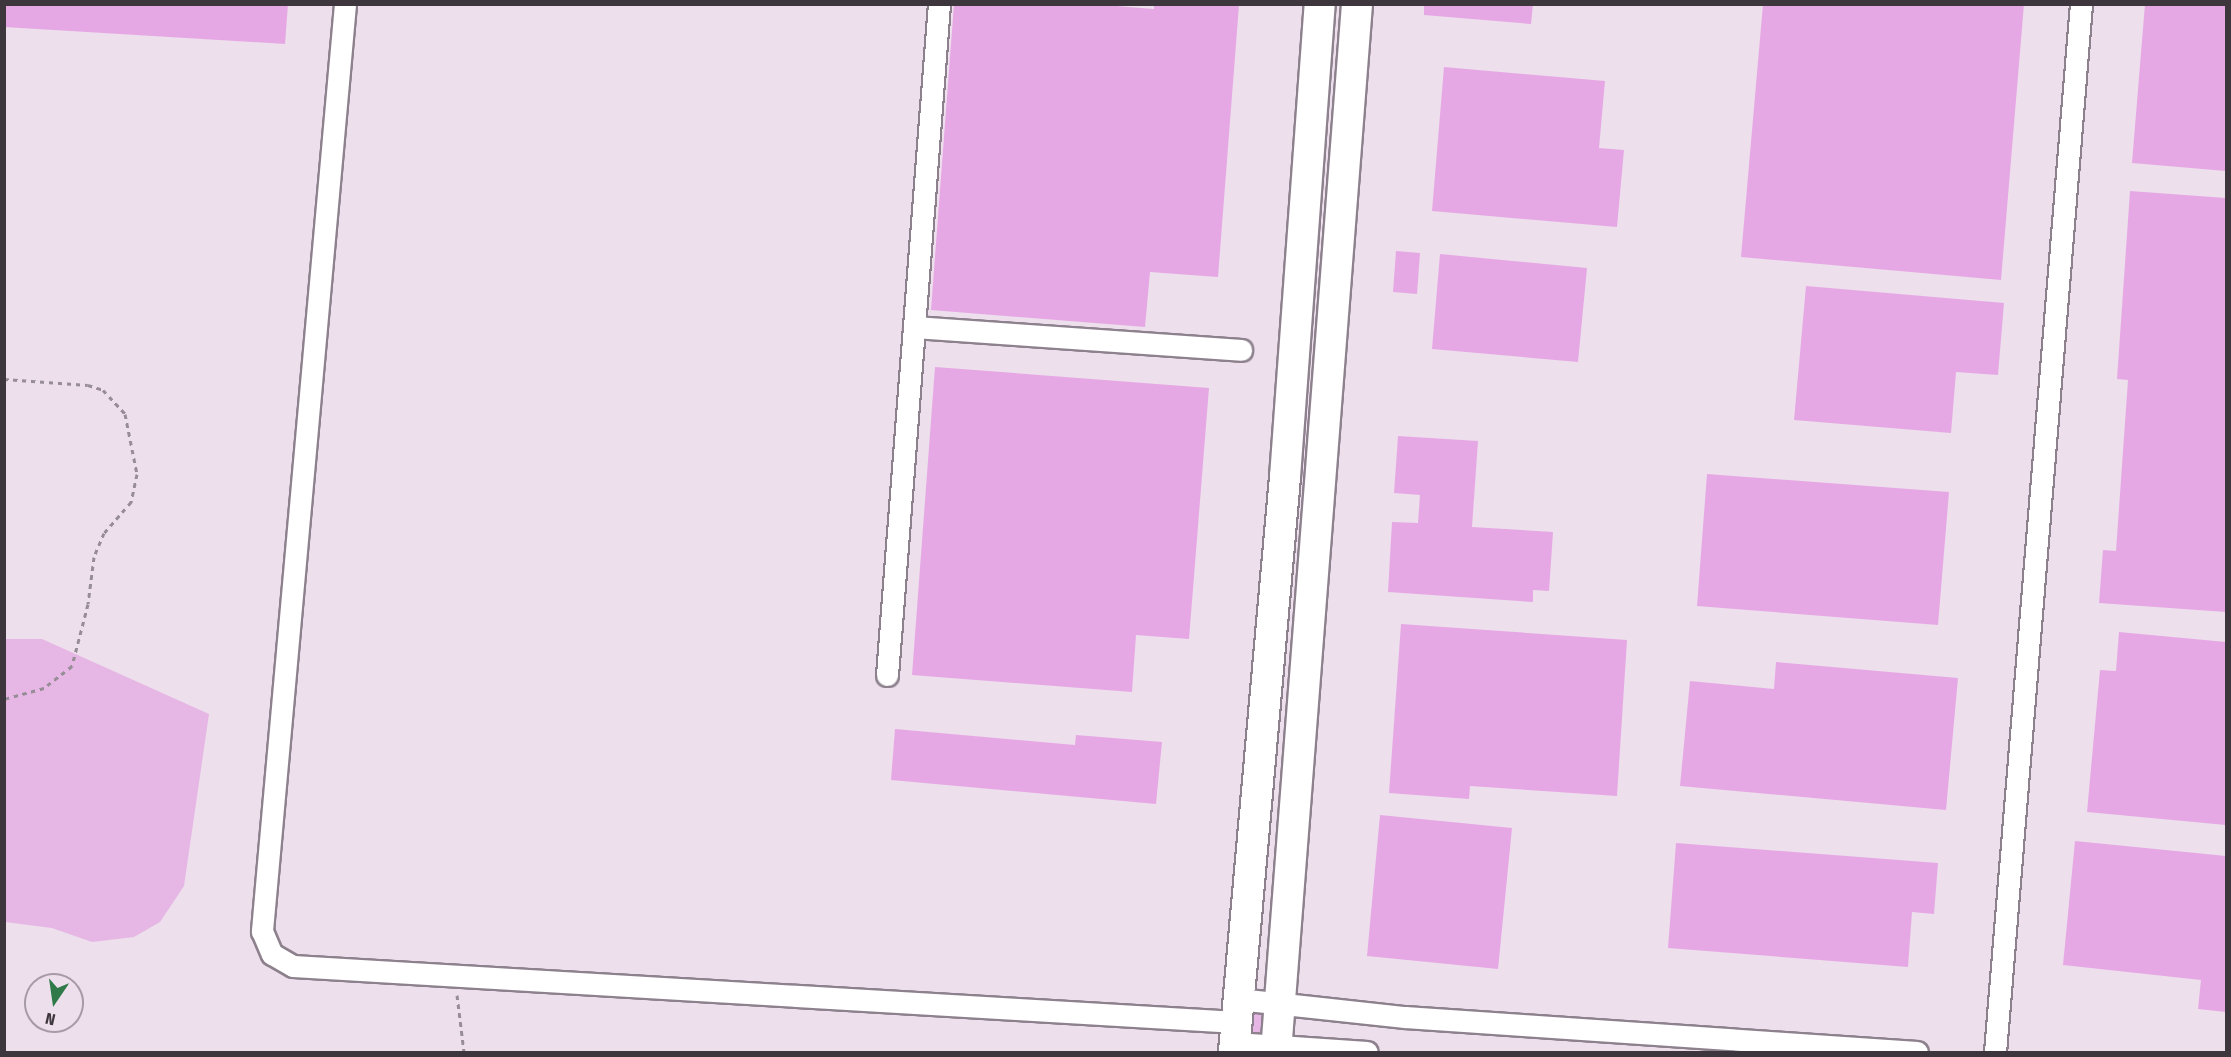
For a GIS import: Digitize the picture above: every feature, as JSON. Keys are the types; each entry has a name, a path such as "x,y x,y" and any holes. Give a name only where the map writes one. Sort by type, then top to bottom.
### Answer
{"street":[{"path":"345,4 262,931 272,954 293,966 1236,1029 1276,1049 1367,1053"},
{"path":"886,675 939,4"},
{"path":"1236,1029 1285,477 1320,4"},
{"path":"1276,1049 1322,480 1357,4"},
{"path":"1995,1053 2081,4"},
{"path":"914,327 1241,350"},
{"path":"1285,477 1322,480"},
{"path":"1236,1029 1281,1003 1405,1017 1917,1053"}],"path":[{"path":"4,379 88,385 103,390 125,414 137,474 131,502 105,533 94,557 88,604 72,666 60,679 44,688 4,699"},
{"path":"453,976 462,1014 464,1053"}],"shaded area":[{"path":"4,639 42,639 209,714 184,886 160,922 134,937 92,942 52,928 5,922"},
{"path":"1252,1013 1264,1014 1263,1035 1251,1034"}],"building":[{"path":"4,4 288,4 285,44 4,27"},
{"path":"954,4 1091,4 1154,9 1154,5 1239,5 1218,277 1150,272 1145,327 931,310"},
{"path":"1424,4 1533,4 1531,24 1424,15"},
{"path":"1763,4 2024,4 2001,280 1741,257"},
{"path":"2145,4 2226,4 2226,171 2132,163"},
{"path":"1444,67 1605,81 1599,148 1624,150 1617,227 1432,211"},
{"path":"2130,191 2226,198 2226,612 2099,603 2103,550 2116,551 2128,380 2117,379"},
{"path":"1396,251 1420,253 1417,294 1393,292"},
{"path":"1440,254 1587,268 1578,362 1432,349"},
{"path":"1806,286 2004,303 1998,375 1956,372 1951,433 1794,420"},
{"path":"935,367 1209,388 1189,639 1136,635 1132,692 912,675"},
{"path":"1398,436 1478,441 1472,527 1553,532 1549,591 1533,590 1533,602 1388,592 1392,522 1418,523 1420,495 1394,493"},
{"path":"1707,474 1949,492 1938,625 1697,606"},
{"path":"1401,624 1627,640 1617,796 1470,786 1469,799 1389,793"},
{"path":"2119,632 2226,642 2226,825 2087,812 2100,670 2116,671"},
{"path":"1776,662 1958,678 1946,810 1680,786 1690,681 1774,689"},
{"path":"895,729 1075,745 1076,735 1162,742 1156,804 891,780"},
{"path":"1380,815 1512,828 1498,969 1367,956"},
{"path":"2075,841 2226,856 2226,1012 2198,1009 2201,980 2063,965"},
{"path":"1676,843 1938,863 1934,914 1912,912 1908,967 1668,948"}]}
